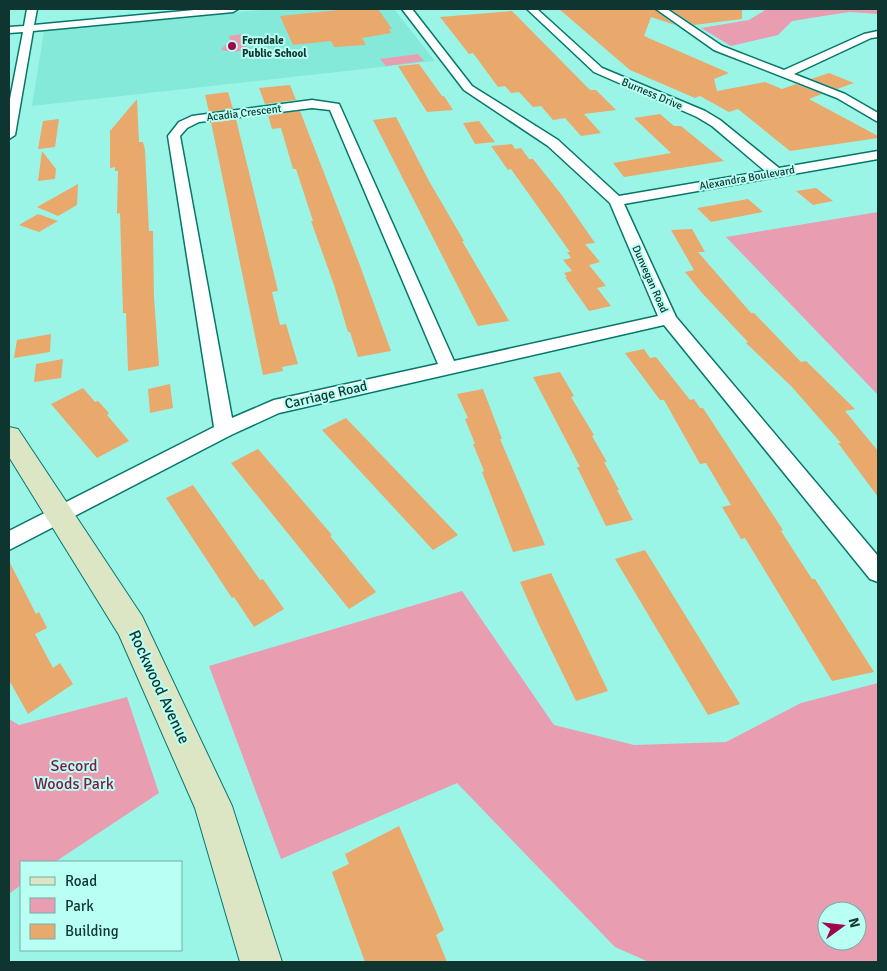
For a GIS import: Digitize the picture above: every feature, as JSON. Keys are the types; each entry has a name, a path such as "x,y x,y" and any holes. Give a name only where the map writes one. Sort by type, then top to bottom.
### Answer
{"street":[{"path":"9,135 32,9"},
{"path":"9,30 159,12 233,9"},
{"name":"Dunvegan Road","path":"407,9 468,88 553,143 616,201 668,318 878,572"},
{"name":"Burness Drive","path":"532,9 598,70 701,114 716,123 776,174"},
{"path":"661,9 718,48 841,96 878,118"},
{"path":"784,74 868,36 878,34"},
{"path":"837,51 870,49"},
{"name":"Acadia Crescent","path":"224,430 174,136 183,126 196,119 312,104 334,107 448,367"},
{"name":"Alexandra Boulevard","path":"616,201 878,155"},
{"name":"Carriage Road","path":"9,541 224,430 274,407 668,318"},
{"name":"Rockwood Avenue","path":"9,436 131,626 213,806 261,962"}],"shaded area":[{"name":"Ferndale Public School","path":"271,9 394,9 435,61 32,106 44,31"}],"green space":[{"path":"767,9 878,9 878,14 849,12 792,21 778,35 731,46 701,28 749,20"},
{"path":"242,34 247,50 233,52 221,50 225,45 231,44 229,36"},
{"path":"418,54 424,61 386,66 380,59"},
{"path":"878,212 878,395 726,237"},
{"path":"462,591 554,725 634,745 726,742 801,703 878,683 878,962 649,962 615,947 457,783 281,859 209,666"},
{"name":"Secord Woods Park","path":"127,697 159,793 57,861 20,861 20,886 9,894 9,719 19,725"}],"building":[{"path":"348,9 378,9 392,29 389,29 391,33 362,38 366,45 334,47 331,41 293,45 280,16"},
{"path":"559,9 654,9 675,25 651,17 644,36 729,73 714,79 717,91 765,82 782,89 796,84 822,94 809,99 878,136 878,138 790,151 738,109 729,112 700,96 695,98 630,70"},
{"path":"670,9 742,9 742,19 694,25"},
{"path":"512,11 590,90 596,90 616,110 584,114 601,133 581,136 565,118 553,120 541,106 533,107 519,92 511,93 505,86 498,87 473,53 469,54 440,17"},
{"path":"419,64 453,110 427,112 398,66"},
{"path":"829,73 854,83 837,89 811,79"},
{"path":"290,85 296,100 265,104 259,88"},
{"path":"228,92 233,109 209,112 205,95"},
{"path":"137,99 139,142 143,142 145,150 149,231 153,231 154,297 159,366 128,371 126,313 123,313 120,213 117,214 118,171 115,171 115,167 110,168 110,131"},
{"path":"300,111 391,351 358,357 350,332 348,332 281,128 272,129 268,115"},
{"path":"660,114 674,126 681,126 724,161 624,177 613,163 671,153 634,118"},
{"path":"396,117 429,181 464,241 462,241 509,321 478,326 373,120"},
{"path":"59,119 55,147 38,149 43,121"},
{"path":"236,119 278,291 272,292 280,325 286,324 298,364 282,367 283,371 263,375 211,122"},
{"path":"479,121 495,142 475,144 463,123"},
{"path":"512,144 515,149 521,148 529,159 533,159 561,194 595,243 585,244 600,262 589,265 606,286 597,288 611,306 589,311 565,277 567,277 564,273 572,271 563,260 571,258 567,252 570,252 511,169 508,170 491,146"},
{"path":"42,151 56,169 55,179 38,181"},
{"path":"78,184 77,205 58,216 37,207"},
{"path":"816,188 833,201 813,205 796,191"},
{"path":"748,199 763,212 711,222 697,208"},
{"path":"38,214 58,221 39,232 19,225"},
{"path":"692,229 705,252 698,252 751,313 754,313 801,362 806,361 855,409 845,411 878,451 878,497 838,443 841,443 792,387 746,343 748,342 685,272 694,270 671,230"},
{"path":"51,334 50,352 14,358 17,340"},
{"path":"644,349 650,358 656,357 690,400 694,399 700,408 703,408 874,672 832,681 745,538 741,539 722,507 731,505 706,463 700,464 664,400 660,400 625,353"},
{"path":"63,359 61,378 34,382 36,364"},
{"path":"560,372 574,396 571,397 594,435 592,436 607,462 604,462 633,520 606,526 577,467 580,467 533,377"},
{"path":"170,384 173,408 150,413 148,389"},
{"path":"83,388 95,402 98,401 109,413 107,415 129,441 97,458 51,404"},
{"path":"483,389 502,439 500,439 545,545 513,552 482,472 484,471 465,419 468,418 457,394"},
{"path":"346,418 458,535 433,550 322,430"},
{"path":"258,449 332,535 330,536 376,592 349,609 231,463"},
{"path":"193,485 260,580 263,579 284,609 254,627 234,597 232,598 166,498"},
{"path":"645,550 740,704 708,715 615,559"},
{"path":"9,561 36,614 39,612 47,628 35,634 53,668 60,663 73,684 28,714 9,680"},
{"path":"551,573 608,691 576,701 538,623 520,582"},
{"path":"399,826 444,930 436,935 447,962 365,962 332,872 349,864 345,854"}],"place":[{"name":"Ferndale Public School","path":"232,46"}]}
